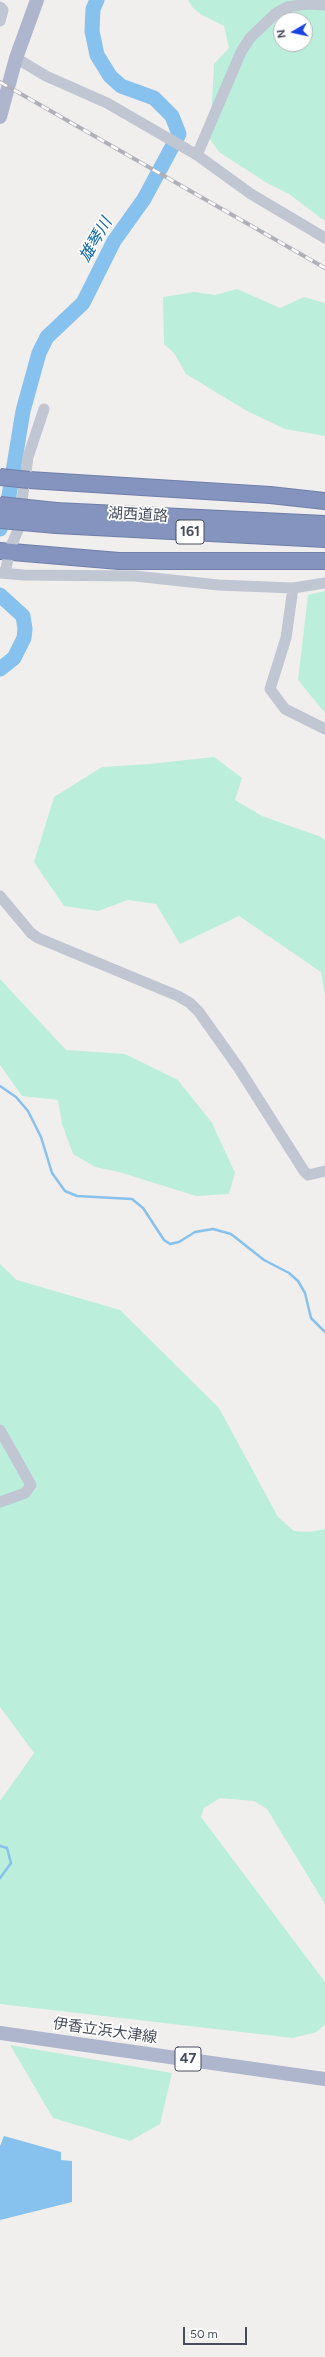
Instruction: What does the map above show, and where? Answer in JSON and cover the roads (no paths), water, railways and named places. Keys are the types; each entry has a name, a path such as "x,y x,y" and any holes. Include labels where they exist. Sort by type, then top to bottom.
{"highway":[{"path":"0,477 270,495 325,501"},
{"name":"湖西道路","path":"0,505 56,518 325,539"},
{"name":"湖西道路","path":"0,520 56,518 325,524"},
{"path":"7,551 119,561 325,561"}],"main road":[{"path":"0,117 16,58 36,0"},
{"name":"伊香立浜大津線","path":"0,2033 325,2078"}],"street":[{"path":"197,155 241,52 250,38 276,13 287,8 306,4 325,5"},
{"path":"0,7 3,10 0,21"},
{"path":"16,58 46,76 107,103 159,135 197,155 251,194 325,238"},
{"path":"44,409 28,457 18,530 7,551 2,573 24,575 136,576 218,585 294,588 325,583"},
{"path":"294,588 286,638 270,689 285,709 325,729"},
{"path":"0,896 31,933 38,938 164,990 190,1003 199,1012 238,1067 304,1171 308,1175 325,1171"},
{"path":"0,1430 31,1484 25,1493 0,1502"}],"water":[{"path":"4,2136 61,2152 61,2160 72,2161 72,2202 0,2220 0,2146"}],"waterway":[{"name":"雄琴川","path":"0,529 9,496 23,411 39,353 47,337 83,303 114,241 144,199 179,134 172,116 154,98 121,86 110,76 97,55 92,31 93,9 97,0"},
{"name":"雄琴川","path":"0,595 23,616 25,629 24,638 14,658 0,669"},
{"path":"0,1086 16,1097 28,1111 41,1137 52,1173 65,1191 77,1196 132,1199 143,1208 164,1240 170,1244 179,1242 195,1232 213,1229 231,1234 264,1260 289,1273 298,1281 305,1293 311,1318 325,1332"},
{"path":"0,1846 7,1848 11,1863 0,1878"}],"railway":[{"path":"0,82 325,268"}]}
